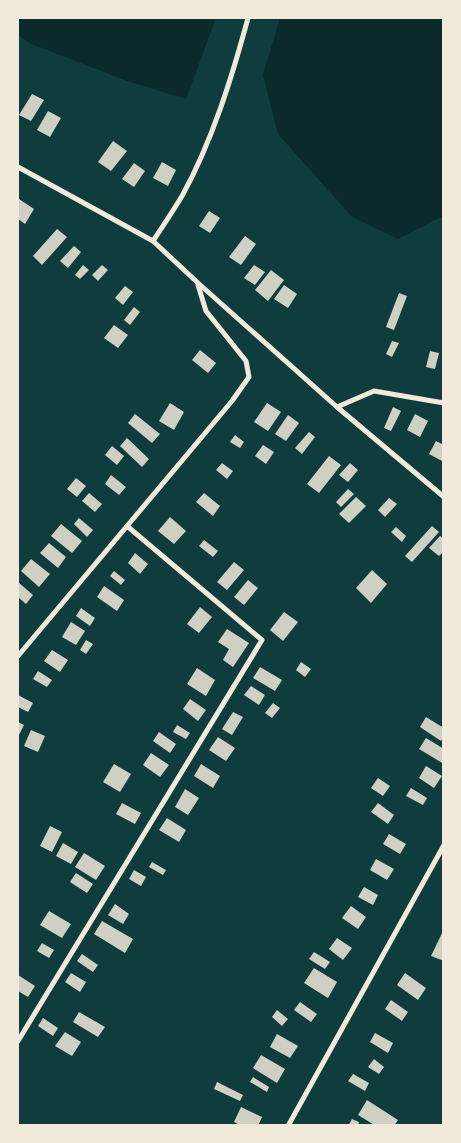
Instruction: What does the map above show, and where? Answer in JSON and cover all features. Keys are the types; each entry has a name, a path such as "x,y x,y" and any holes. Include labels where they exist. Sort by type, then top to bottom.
{"street":[{"path":"153,241 182,195 209,138 234,70 248,18"},
{"path":"18,167 153,241 198,284 337,407 444,497"},
{"path":"18,656 232,401 249,377 246,361 206,311 198,284"},
{"path":"337,407 374,391 444,403"},
{"path":"18,1041 262,640 127,526"},
{"path":"288,1126 444,845"}],"water":[{"path":"18,18 216,18 186,99 127,81 29,43 18,35"},
{"path":"280,18 443,18 443,216 398,239 352,217 278,134 263,75"}],"building":[{"path":"32,94 44,100 31,121 19,115"},
{"path":"48,111 61,118 50,137 37,130"},
{"path":"113,141 127,151 111,171 98,162"},
{"path":"162,162 176,170 168,186 153,178"},
{"path":"134,163 145,171 134,187 122,179"},
{"path":"19,199 34,209 25,224 18,219"},
{"path":"209,211 220,218 210,233 199,226"},
{"path":"57,229 67,237 42,265 33,256"},
{"path":"245,236 256,244 241,265 229,257"},
{"path":"74,246 81,252 68,268 60,261"},
{"path":"83,265 89,270 80,279 75,275"},
{"path":"102,265 108,270 98,281 92,275"},
{"path":"254,265 265,272 255,285 244,278"},
{"path":"271,270 284,280 268,301 255,290"},
{"path":"284,285 297,294 288,308 274,299"},
{"path":"125,286 133,292 123,305 115,298"},
{"path":"399,293 407,296 394,330 386,327"},
{"path":"134,307 140,312 130,325 124,320"},
{"path":"114,325 128,335 118,348 104,338"},
{"path":"392,341 399,343 392,357 386,354"},
{"path":"200,350 216,363 208,373 192,360"},
{"path":"430,351 439,353 435,369 426,367"},
{"path":"170,403 184,412 174,430 159,421"},
{"path":"267,403 281,412 268,431 254,422"},
{"path":"393,407 401,411 391,431 384,428"},
{"path":"135,414 160,434 152,443 128,423"},
{"path":"415,414 428,421 420,437 407,430"},
{"path":"288,415 299,423 286,441 275,434"},
{"path":"309,432 315,437 302,454 295,448"},
{"path":"235,435 244,442 240,448 230,442"},
{"path":"127,438 149,459 142,467 120,446"},
{"path":"436,441 444,445 444,458 442,461 429,454"},
{"path":"263,445 274,452 266,464 255,456"},
{"path":"112,446 124,456 117,465 105,455"},
{"path":"329,456 341,465 319,493 307,484"},
{"path":"222,463 233,471 227,479 216,470"},
{"path":"350,463 358,470 348,482 339,475"},
{"path":"111,475 126,487 119,495 105,484"},
{"path":"76,478 86,486 77,497 67,489"},
{"path":"348,489 354,494 341,507 336,502"},
{"path":"89,493 102,504 95,512 82,501"},
{"path":"204,493 220,506 213,516 196,502"},
{"path":"356,497 366,506 349,523 339,514"},
{"path":"389,498 397,504 385,517 378,510"},
{"path":"170,517 186,531 174,544 158,531"},
{"path":"79,518 93,530 87,537 74,524"},
{"path":"61,524 82,541 72,553 51,536"},
{"path":"432,526 439,532 412,562 405,556"},
{"path":"396,527 406,536 402,542 391,532"},
{"path":"440,536 444,539 444,551 439,556 429,548"},
{"path":"204,540 218,551 213,557 199,546"},
{"path":"49,543 66,557 58,568 40,553"},
{"path":"135,553 148,564 140,574 128,563"},
{"path":"31,559 50,574 39,587 21,571"},
{"path":"234,562 244,570 227,590 217,582"},
{"path":"372,570 387,584 371,603 356,588"},
{"path":"114,571 125,580 121,585 110,576"},
{"path":"248,580 258,588 244,605 234,597"},
{"path":"18,582 33,595 26,604 18,597"},
{"path":"104,586 124,600 117,611 97,597"},
{"path":"200,607 212,617 199,633 187,624"},
{"path":"81,608 95,618 90,626 76,616"},
{"path":"284,612 298,622 283,641 270,630"},
{"path":"71,622 85,631 76,645 62,637"},
{"path":"227,629 249,643 233,667 223,660 229,649 218,642"},
{"path":"86,640 93,644 86,654 80,650"},
{"path":"52,650 68,660 60,672 44,661"},
{"path":"301,662 311,669 305,677 296,670"},
{"path":"260,667 282,680 275,691 253,678"},
{"path":"197,668 215,680 206,696 187,684"},
{"path":"38,671 52,680 47,687 33,679"},
{"path":"251,686 265,695 259,705 244,695"},
{"path":"18,695 33,703 28,712 18,707"},
{"path":"190,699 206,710 198,721 183,709"},
{"path":"273,703 280,708 272,718 265,713"},
{"path":"233,712 243,717 232,735 222,729"},
{"path":"426,717 444,728 444,736 441,741 420,727"},
{"path":"18,722 24,725 18,737"},
{"path":"177,725 190,733 186,739 173,732"},
{"path":"31,730 45,736 38,752 24,746"},
{"path":"159,732 176,744 170,753 153,741"},
{"path":"218,737 235,748 226,761 209,750"},
{"path":"426,738 444,749 444,764 419,749"},
{"path":"151,753 169,765 160,777 143,765"},
{"path":"114,764 131,774 120,792 103,782"},
{"path":"201,764 220,776 213,788 194,776"},
{"path":"426,766 442,776 434,788 419,778"},
{"path":"378,778 390,786 383,796 371,788"},
{"path":"411,788 427,798 423,805 406,796"},
{"path":"185,789 199,798 188,815 175,807"},
{"path":"122,803 141,813 135,824 116,814"},
{"path":"378,803 394,815 388,824 371,812"},
{"path":"167,818 186,830 179,842 159,830"},
{"path":"50,826 62,832 52,852 40,846"},
{"path":"389,834 406,844 400,854 383,844"},
{"path":"63,843 78,852 71,864 56,856"},
{"path":"84,853 105,866 96,880 75,867"},
{"path":"376,859 394,869 387,880 370,870"},
{"path":"152,862 166,870 163,875 149,867"},
{"path":"134,870 146,877 141,886 129,879"},
{"path":"76,873 93,884 87,893 70,882"},
{"path":"364,887 378,895 373,905 358,897"},
{"path":"115,904 129,914 123,924 108,915"},
{"path":"351,906 366,917 358,929 342,918"},
{"path":"49,911 71,924 62,938 40,925"},
{"path":"102,921 133,939 125,953 94,934"},
{"path":"444,929 444,961 431,956"},
{"path":"337,938 352,948 343,960 329,949"},
{"path":"42,943 54,950 49,958 37,951"},
{"path":"314,952 330,962 325,969 309,959"},
{"path":"82,954 98,965 93,972 77,961"},
{"path":"314,968 337,982 328,998 304,983"},
{"path":"71,973 86,982 80,992 65,982"},
{"path":"405,973 426,988 418,1000 397,985"},
{"path":"18,975 35,986 28,997 18,991"},
{"path":"391,1000 408,1012 402,1021 385,1009"},
{"path":"300,1002 317,1014 311,1022 294,1010"},
{"path":"277,1010 288,1019 282,1026 272,1017"},
{"path":"79,1012 105,1027 98,1037 73,1022"},
{"path":"43,1018 58,1028 53,1036 38,1026"},
{"path":"65,1032 81,1042 72,1056 55,1046"},
{"path":"375,1033 393,1043 388,1053 370,1042"},
{"path":"277,1034 298,1046 290,1058 270,1047"},
{"path":"261,1055 285,1069 277,1083 253,1068"},
{"path":"374,1059 384,1067 379,1074 368,1067"},
{"path":"353,1074 369,1083 365,1091 348,1081"},
{"path":"253,1077 269,1087 267,1092 250,1082"},
{"path":"217,1082 243,1095 240,1101 214,1089"},
{"path":"367,1100 398,1120 394,1126 376,1126 358,1115"},
{"path":"241,1107 262,1117 258,1126 242,1126 234,1122"},
{"path":"352,1119 359,1122 358,1126 348,1126"}]}
